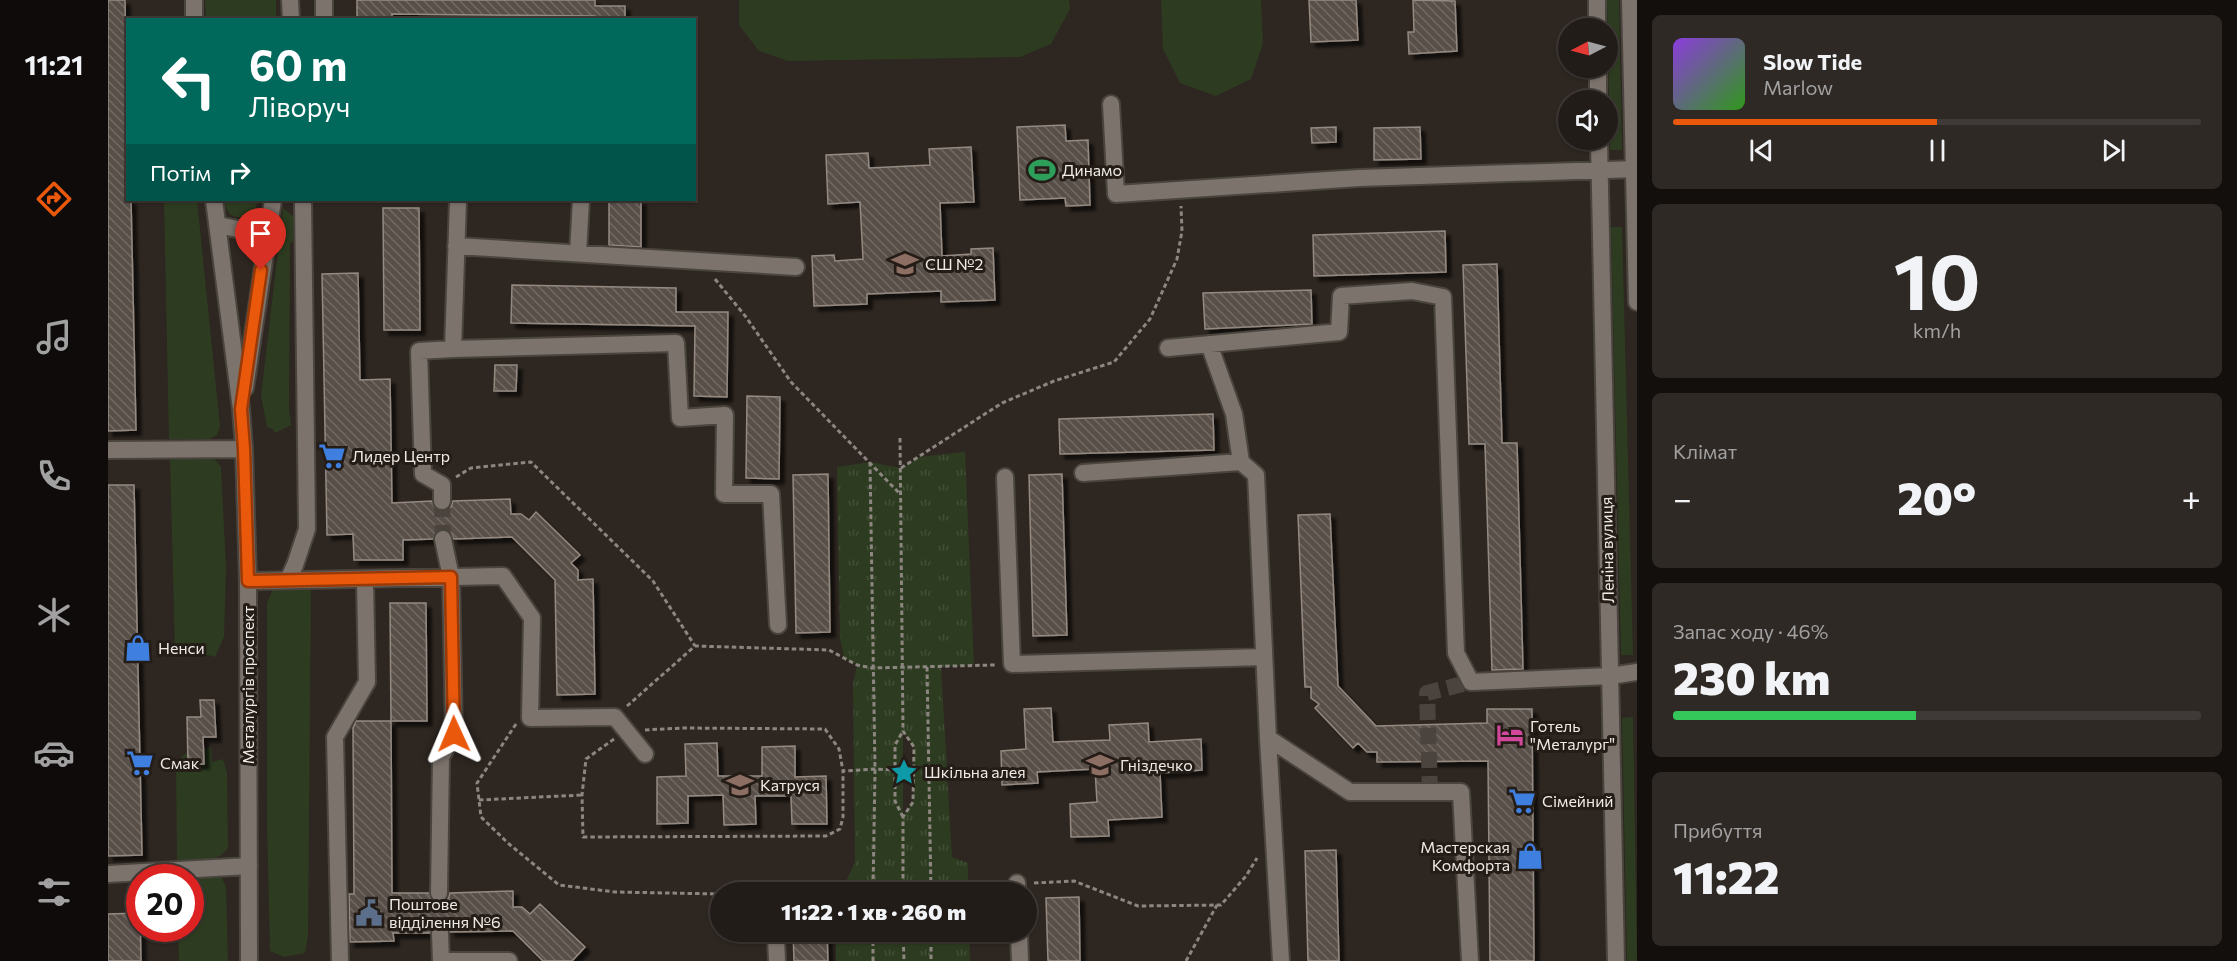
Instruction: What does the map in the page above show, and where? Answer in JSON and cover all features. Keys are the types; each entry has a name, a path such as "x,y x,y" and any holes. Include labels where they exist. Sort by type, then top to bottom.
{"street":[{"path":"194,0 194,18"},
{"path":"290,0 291,18"},
{"path":"324,0 324,18"},
{"path":"1597,0 1597,18"},
{"path":"1630,0 1637,302"},
{"path":"1111,104 1116,194 1359,178 1635,169"},
{"name":"Леніна вулиця","path":"1599,150 1616,961"},
{"name":"Металургів проспект","path":"214,201 244,449 248,581 249,961"},
{"name":"Металургів проспект","path":"241,409 273,201"},
{"path":"288,580 308,529 303,201"},
{"path":"453,349 458,201"},
{"path":"578,254 581,201"},
{"path":"218,225 242,230 268,223"},
{"path":"456,246 796,267"},
{"path":"1168,348 1339,332 1341,296 1412,291 1443,297 1456,653 1471,682 1610,676 1637,672"},
{"path":"442,493 423,474 419,351 675,342 680,417 725,415 724,494 771,494 778,625"},
{"path":"1209,344 1234,414 1241,462 1256,475 1281,961"},
{"path":"108,450 244,449"},
{"path":"1083,473 1241,462"},
{"path":"1005,477 1012,664 1264,657"},
{"path":"440,893 441,757 454,734 451,577 443,539"},
{"path":"248,581 503,576 531,618 530,718 615,717 645,754"},
{"path":"340,961 335,737 367,682 365,579"},
{"path":"1268,738 1350,792 1461,792 1470,961"},
{"path":"108,874 249,866"},
{"path":"440,933 441,961"},
{"path":"776,942 777,961"},
{"path":"1019,942 1020,961"},
{"path":"446,961 509,961"}],"path":[{"path":"901,468 1002,402 1054,381 1114,362 1150,319 1177,259 1182,231 1181,189"},
{"path":"700,261 746,317 791,382 901,495"},
{"path":"900,438 903,731 895,745 895,801 903,817 903,882"},
{"path":"442,493 471,468 531,462 652,581 695,646"},
{"path":"870,462 875,769 873,882"},
{"path":"615,717 695,646 829,650 857,665 872,668 1012,664"},
{"path":"927,667 930,882"},
{"path":"530,718 517,723 477,783 481,817 509,844 559,885 615,892 710,894"},
{"path":"683,728 825,729 839,749 843,771 843,816 840,829 826,836 583,837 582,795 586,759 627,731 683,728"},
{"path":"903,731 914,747 913,802 903,817"},
{"path":"843,771 875,769 914,771"},
{"path":"478,800 582,795"},
{"path":"1037,886 1074,881 1138,906 1221,905 1246,876 1274,831"},
{"path":"1186,961 1217,905"},
{"path":"873,942 873,961"},
{"path":"903,942 904,961"},
{"path":"931,942 931,961"}],"green space":[{"path":"205,0 276,0 276,18 206,18"},
{"path":"739,0 1069,0 1070,9 1051,44 1020,57 788,61 759,51 739,25"},
{"path":"1161,0 1261,0 1263,43 1251,79 1216,96 1180,83 1163,49"},
{"path":"1607,0 1619,0 1622,150 1618,150 1618,90 1609,90 1609,78 1618,78 1618,18 1607,18"},
{"path":"164,201 197,201 220,426 217,435 209,439 169,439"},
{"path":"224,201 258,201 255,210 239,217 231,215"},
{"path":"283,208 293,216 293,242 290,243 289,408 291,425 275,433 273,429 267,427 261,396"},
{"path":"1611,227 1622,227 1633,655 1621,655"},
{"path":"965,452 974,665 941,667 952,857 968,863 968,882 846,882 855,862 853,684 857,665 844,657 840,639 837,467 870,462 901,468 919,457","holes":["903,732 914,747 913,802 903,815"]},
{"path":"212,456 221,467 226,568 224,637 215,657 175,652 170,457"},
{"path":"311,586 308,935 305,953 284,957 270,951 267,822 267,603 273,589"},
{"path":"1633,717 1637,961 1627,961 1622,718"},
{"path":"211,746 212,762 223,759 227,773 228,848 212,859 177,861 176,762 188,751 203,750"},
{"path":"204,876 222,878 226,887 228,961 179,961 178,942 204,942"},
{"path":"836,942 969,942 970,961 836,961"}],"building":[{"path":"108,0 125,0 126,201 131,201 136,430 108,431"},
{"path":"357,0 595,0 595,6 625,6 625,18 392,14 392,18 357,18"},
{"path":"1309,0 1356,0 1358,40 1311,42"},
{"path":"1413,0 1455,1 1457,51 1409,54 1408,32 1414,32"},
{"path":"1065,125 1066,141 1088,140 1090,205 1066,206 1065,198 1020,200 1017,127"},
{"path":"1336,127 1336,142 1312,143 1311,128"},
{"path":"1420,127 1421,159 1374,160 1374,128"},
{"path":"971,147 974,202 940,203 942,256 971,254 971,249 993,248 995,300 941,302 941,291 867,294 867,304 814,306 812,256 834,255 835,261 863,259 860,202 828,204 826,155 868,153 869,168 930,165 929,149"},
{"path":"609,201 641,201 641,247 609,245"},
{"path":"383,208 419,208 420,330 384,330"},
{"path":"1445,231 1446,272 1314,276 1313,235"},
{"path":"1497,264 1502,443 1517,443 1523,669 1492,670 1485,444 1469,444 1463,265"},
{"path":"358,273 360,380 390,379 392,503 432,501 436,510 443,511 451,507 453,501 510,499 511,514 521,514 529,520 536,512 580,555 571,563 578,570 578,580 593,579 595,694 557,695 555,580 512,537 454,539 450,532 441,529 436,532 433,539 403,540 403,560 354,560 353,534 327,535 322,274"},
{"path":"512,285 676,288 676,312 728,312 727,397 694,396 695,326 511,323"},
{"path":"1311,290 1312,324 1205,329 1203,293"},
{"path":"495,365 517,365 516,391 494,391"},
{"path":"747,396 780,397 779,479 746,478"},
{"path":"1213,414 1214,450 1060,454 1059,419"},
{"path":"828,474 830,632 796,633 793,475"},
{"path":"1062,474 1067,635 1033,636 1029,475"},
{"path":"108,485 134,485 142,855 108,856"},
{"path":"1330,514 1338,686 1376,726 1487,723 1487,709 1532,709 1534,961 1490,961 1488,761 1377,762 1377,752 1367,752 1358,743 1353,748 1315,708 1319,704 1311,698 1311,687 1305,687 1298,515"},
{"path":"390,603 426,603 427,721 391,721"},
{"path":"200,700 214,700 216,737 203,737 204,764 188,764 187,717 201,717"},
{"path":"1051,708 1053,742 1110,740 1109,725 1148,723 1149,742 1201,739 1202,770 1160,773 1162,817 1108,820 1109,836 1071,837 1070,804 1097,802 1095,769 1037,772 1038,783 1002,785 1001,751 1026,749 1024,709"},
{"path":"356,721 391,721 392,893 429,893 433,902 439,903 448,899 450,893 513,891 513,907 522,907 530,914 540,904 585,947 572,961 543,961 513,931 450,932 449,927 440,923 434,924 430,933 393,933 394,941 350,942 349,894 354,894 353,728"},
{"path":"717,743 718,776 762,776 762,747 795,746 795,777 826,776 827,824 792,824 791,796 755,796 756,824 724,825 723,795 688,796 688,823 657,824 657,777 686,776 685,744"},
{"path":"1336,850 1339,961 1308,961 1305,851"},
{"path":"1079,897 1080,961 1048,961 1046,898"},
{"path":"126,913 126,942 141,942 141,961 108,961 108,914"},
{"path":"793,942 827,942 828,961 794,961"}],"tunnel":[{"path":"442,501 443,539"},
{"path":"1430,792 1427,693 1471,682"},
{"path":"439,893 440,933"}],"place":[{"name":"Динамо","path":"1042,170"},
{"name":"СШ №2","path":"905,264"},
{"name":"Лидер Центр","path":"332,456"},
{"name":"Ненси","path":"138,648"},
{"name":"Готель \"Металург\"","path":"1510,735"},
{"name":"Смак","path":"140,763"},
{"name":"Гніздечко","path":"1100,765"},
{"name":"Шкільна алея","path":"904,772"},
{"name":"Катруся","path":"740,785"},
{"name":"Сімейний","path":"1522,801"},
{"name":"Мастерская Комфорта","path":"1530,856"},
{"name":"Поштове відділення №6","path":"369,913"}],"route":[{"path":"261,270 241,409 248,581 451,577 454,734"}]}
